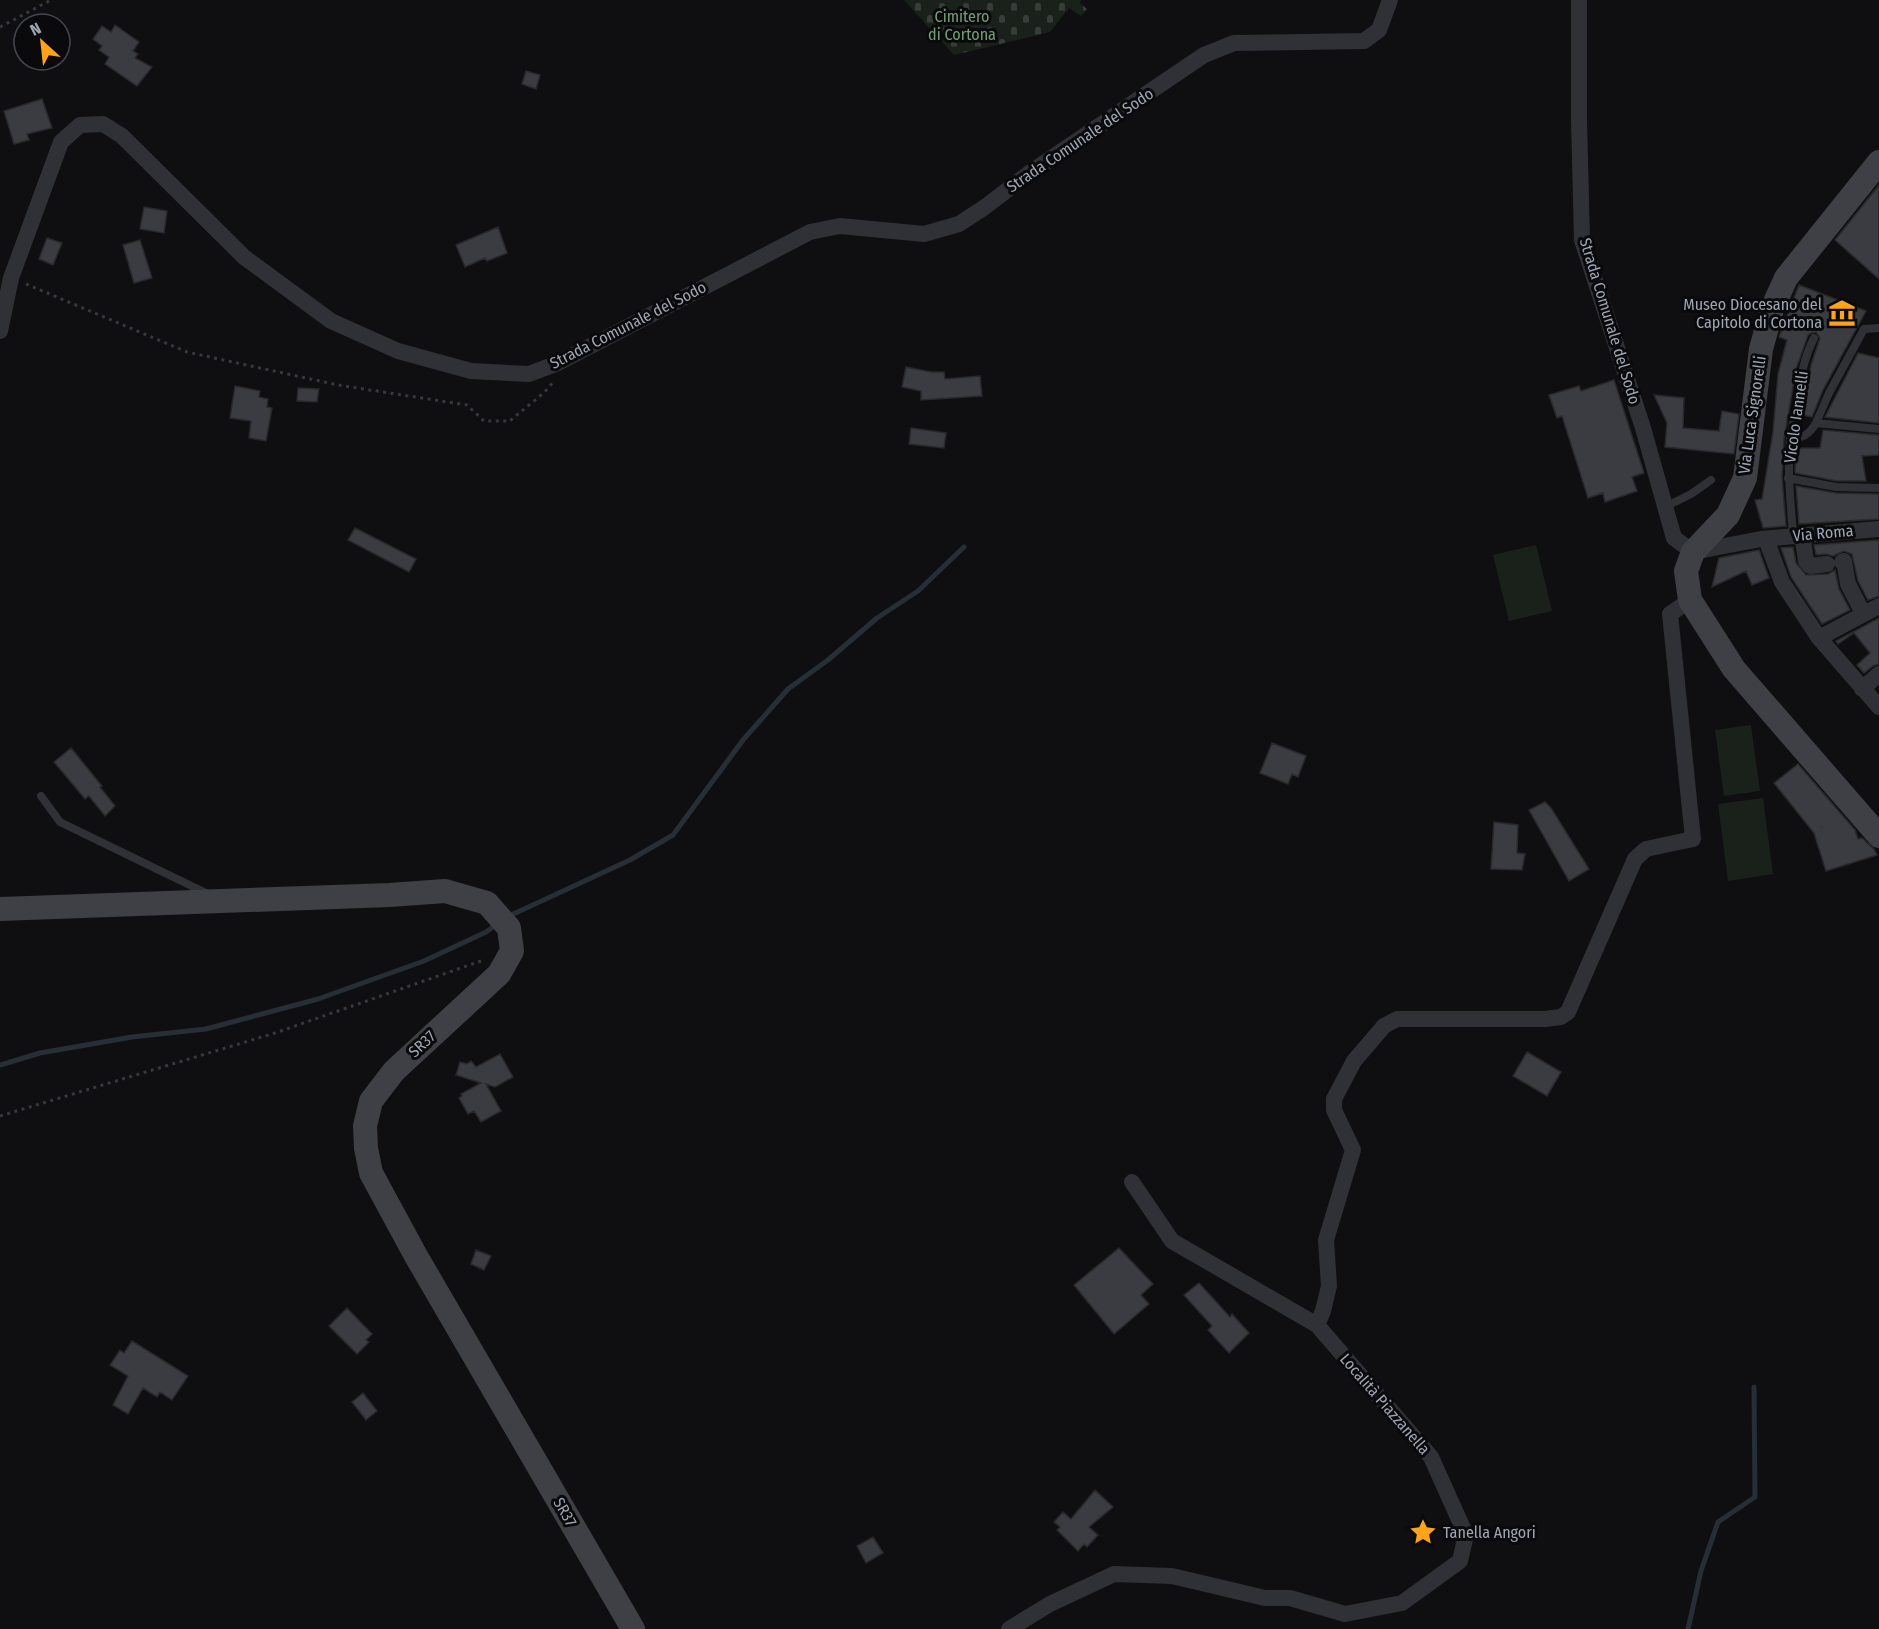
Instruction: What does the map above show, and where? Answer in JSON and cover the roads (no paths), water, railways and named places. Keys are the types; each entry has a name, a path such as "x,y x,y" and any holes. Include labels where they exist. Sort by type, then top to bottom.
{"street":[{"name":"Strada Comunale del Sodo","path":"0,331 11,278 61,142 80,125 103,124 122,135 244,257 331,321 398,351 471,371 529,374 558,363 810,232 840,226 924,234 959,224 1028,174 1204,55 1234,44 1364,41 1380,30 1389,0"},
{"name":"Strada Comunale del Sodo","path":"1579,0 1582,240 1643,428 1674,538 1692,552"},
{"name":"Via Luca Signorelli","path":"1692,552 1728,515 1745,478 1761,349 1772,309 1786,278 1879,162"},
{"name":"Via Roma","path":"1766,539 1879,529"},
{"path":"1797,535 1810,566 1844,561 1848,584 1863,614"},
{"path":"1879,707 1819,638 1782,582 1766,539 1692,552 1686,571 1690,600 1734,669 1879,836"},
{"path":"1317,1325 1329,1286 1326,1240 1353,1150 1335,1110 1334,1099 1354,1061 1384,1026 1397,1019 1545,1019 1561,1017 1568,1012 1635,859 1646,849 1693,839 1670,614 1690,600"},
{"path":"1819,638 1879,606"},
{"path":"1862,689 1879,674"},
{"name":"SR37","path":"222,901 445,891 487,903 510,928 512,951 499,974 394,1071 371,1101 365,1126 366,1148 371,1173 416,1256 633,1629"},
{"path":"0,909 222,901"},
{"name":"Località Piazzanella","path":"1009,1629 1050,1604 1114,1574 1172,1576 1265,1598 1290,1598 1345,1614 1402,1603 1460,1561 1466,1535 1431,1457 1317,1325 1172,1241 1132,1182"}],"lane":[{"path":"1790,439 1809,434 1864,329 1879,328"},
{"name":"Vicolo Iannelli","path":"1797,535 1788,478 1790,439 1796,415 1804,358 1814,338"},
{"path":"1816,423 1848,428 1879,429"},
{"path":"1788,478 1836,487 1879,488"},
{"path":"1665,507 1691,495 1711,480"},
{"path":"41,796 60,822 222,901"}],"waterway":[{"path":"509,916 630,860 673,835 743,740 788,689 828,660 877,618 918,591 964,547"},
{"path":"0,1065 40,1053 132,1037 206,1029 318,999 424,961 496,925"},
{"path":"1688,1629 1701,1571 1718,1522 1755,1497 1754,1387"}],"place":[{"name":"Museo Diocesano del Capitolo di Cortona","path":"1842,313"},
{"name":"Tanella Angori","path":"1423,1532"}],"park label":[{"name":"Cimitero di Cortona","path":"962,25"}]}
